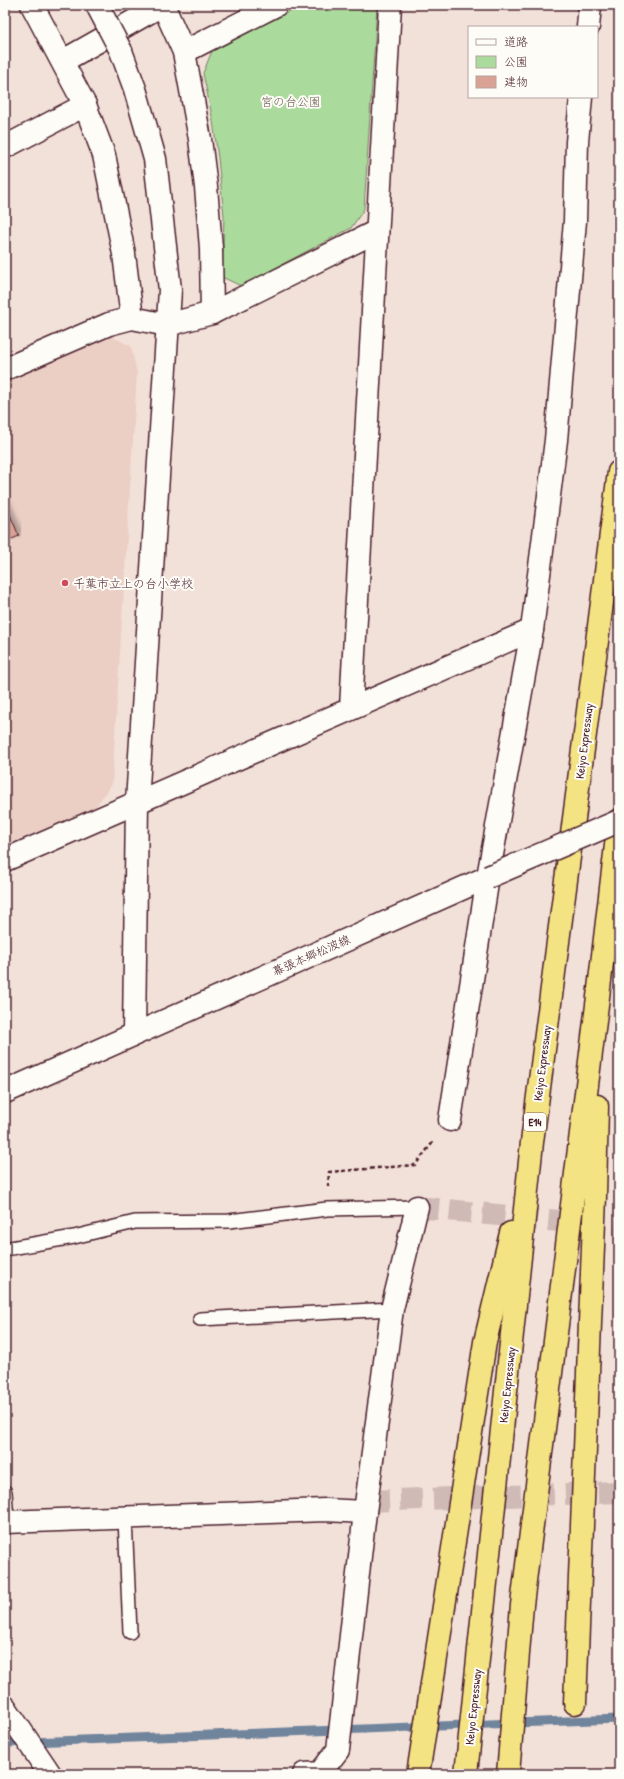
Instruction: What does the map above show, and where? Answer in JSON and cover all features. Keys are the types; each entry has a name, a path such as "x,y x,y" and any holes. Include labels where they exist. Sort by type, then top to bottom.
{"highway":[{"name":"Keiyo Expressway","path":"466,1774 532,1142 619,472"},
{"path":"508,1774 522,1605 600,989 619,820"},
{"path":"575,1703 595,1196 600,989"},
{"path":"418,1774 485,1342 532,1142"}],"street":[{"path":"32,5 85,105 104,155 124,254 132,318"},
{"path":"97,5 121,51 135,89 155,159 170,290 137,802 134,1034"},
{"path":"63,61 162,5 184,52 206,187 211,248 212,313"},
{"path":"184,52 276,5"},
{"path":"351,708 390,5"},
{"path":"588,26 590,5"},
{"path":"450,1120 488,877 532,630 556,440 576,221 577,142 581,98"},
{"path":"5,147 85,105"},
{"path":"5,369 109,324 132,318 167,324 212,313 377,231"},
{"path":"5,860 532,630"},
{"name":"幕張本郷松波線","path":"5,1092 619,820"},
{"path":"304,1774 320,1773 338,1750 365,1512 392,1309 417,1207"},
{"path":"6,1522 325,1510 365,1512"},
{"path":"5,1707 50,1774"}],"lane":[{"path":"5,1249 74,1237 136,1222 230,1221 327,1209 417,1207"},
{"path":"200,1319 392,1309"},
{"path":"5,1492 6,1522"},
{"path":"125,1518 130,1632"}],"path":[{"path":"327,1209 329,1172 415,1165 450,1120"}],"shaded area":[{"name":"千葉市立上の台小学校","path":"111,336 131,346 137,373 112,784 95,807 5,846 5,382"}],"green space":[{"name":"宮の台公園","path":"302,5 377,5 364,209 351,228 241,286 222,277 224,216 213,121 203,73 212,51"}],"building":[{"path":"5,503 19,536 5,542"}],"waterway":[{"path":"5,1743 619,1719"}],"tunnel":[{"path":"417,1207 619,1227"},
{"path":"367,1501 619,1492"}],"place":[{"name":"千葉市立上の台小学校","path":"65,583"}]}
